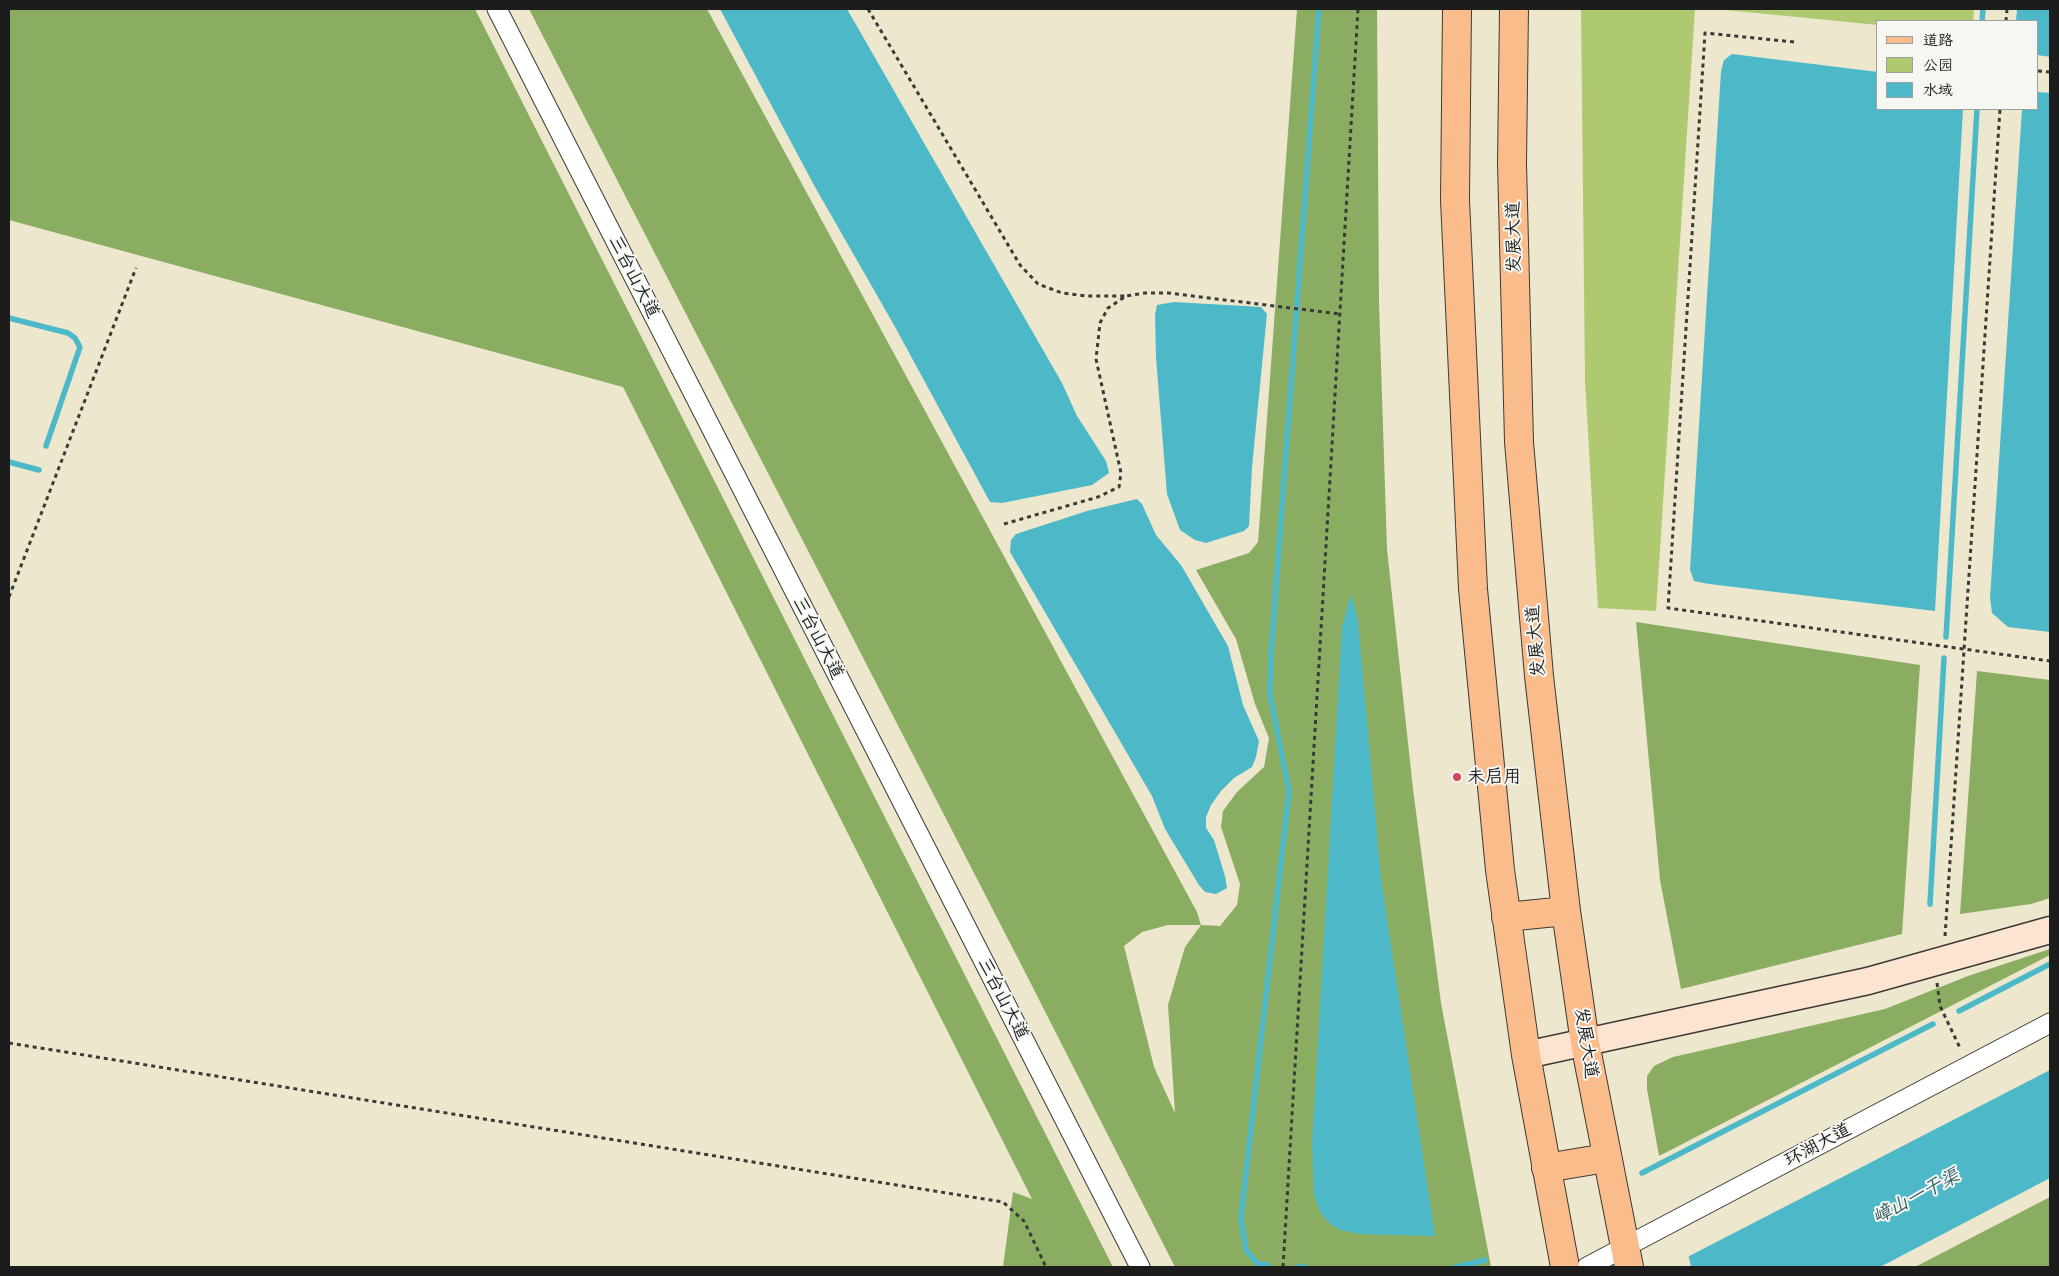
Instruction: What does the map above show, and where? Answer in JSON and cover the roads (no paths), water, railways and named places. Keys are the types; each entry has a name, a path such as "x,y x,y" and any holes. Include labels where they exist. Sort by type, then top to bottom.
{"main road":[{"path":"1457,9 1455,200 1473,589 1506,917 1526,1055 1565,1267"},
{"name":"发展大道","path":"1514,9 1512,163 1519,442 1539,676 1566,911 1585,1043 1627,1260"},
{"path":"1506,917 1566,911"},
{"path":"1526,1055 1868,981 2050,930"},
{"path":"1546,1168 1606,1158"}],"street":[{"name":"三台山大道","path":"497,9 1140,1267"},
{"name":"环湖大道","path":"1587,1267 1627,1260 1968,1066 2050,1023"}],"water":[{"path":"720,9 847,9 1062,383 1077,416 1106,461 1109,473 1092,485 1002,503 990,502 894,325 815,187"},
{"path":"2017,9 2050,9 2050,57 2039,55 2039,20 2016,20"},
{"path":"1732,54 1876,72 1876,110 1963,110 1935,611 1694,581 1690,570 1721,71 1724,60"},
{"path":"2039,92 2050,93 2050,632 2008,627 1992,613 1990,598 2022,110 2039,110"},
{"path":"1174,302 1261,307 1267,314 1252,467 1249,526 1244,531 1206,543 1195,540 1180,530 1167,494 1156,358 1155,315 1157,305"},
{"path":"1137,499 1142,504 1156,535 1181,565 1228,646 1243,705 1259,741 1252,767 1234,778 1221,791 1211,805 1206,817 1206,828 1214,840 1227,888 1216,894 1205,892 1199,885 1165,829 1152,796 1010,552 1011,540 1016,534 1087,511"},
{"path":"1351,594 1358,621 1381,879 1435,1236 1359,1234 1340,1230 1329,1223 1320,1212 1314,1195 1312,1144 1342,627"},
{"name":"嶂山一干渠","path":"2050,1070 2050,1178 1880,1267 1668,1267"}],"waterway":[{"path":"1268,1265 1258,1264 1246,1250 1241,1217 1289,791 1270,694 1271,654 1319,9"},
{"path":"1982,20 1983,9"},
{"path":"1946,637 1977,110"},
{"path":"9,318 68,333 75,338 80,347 46,446"},
{"path":"9,462 39,470"},
{"path":"1930,904 1944,658"},
{"path":"1959,1011 2050,964"},
{"path":"1642,1173 1933,1024"},
{"path":"1456,1267 1485,1260"},
{"path":"1297,1267 1305,1267"}],"place":[{"name":"未启用","path":"1457,777"}]}
